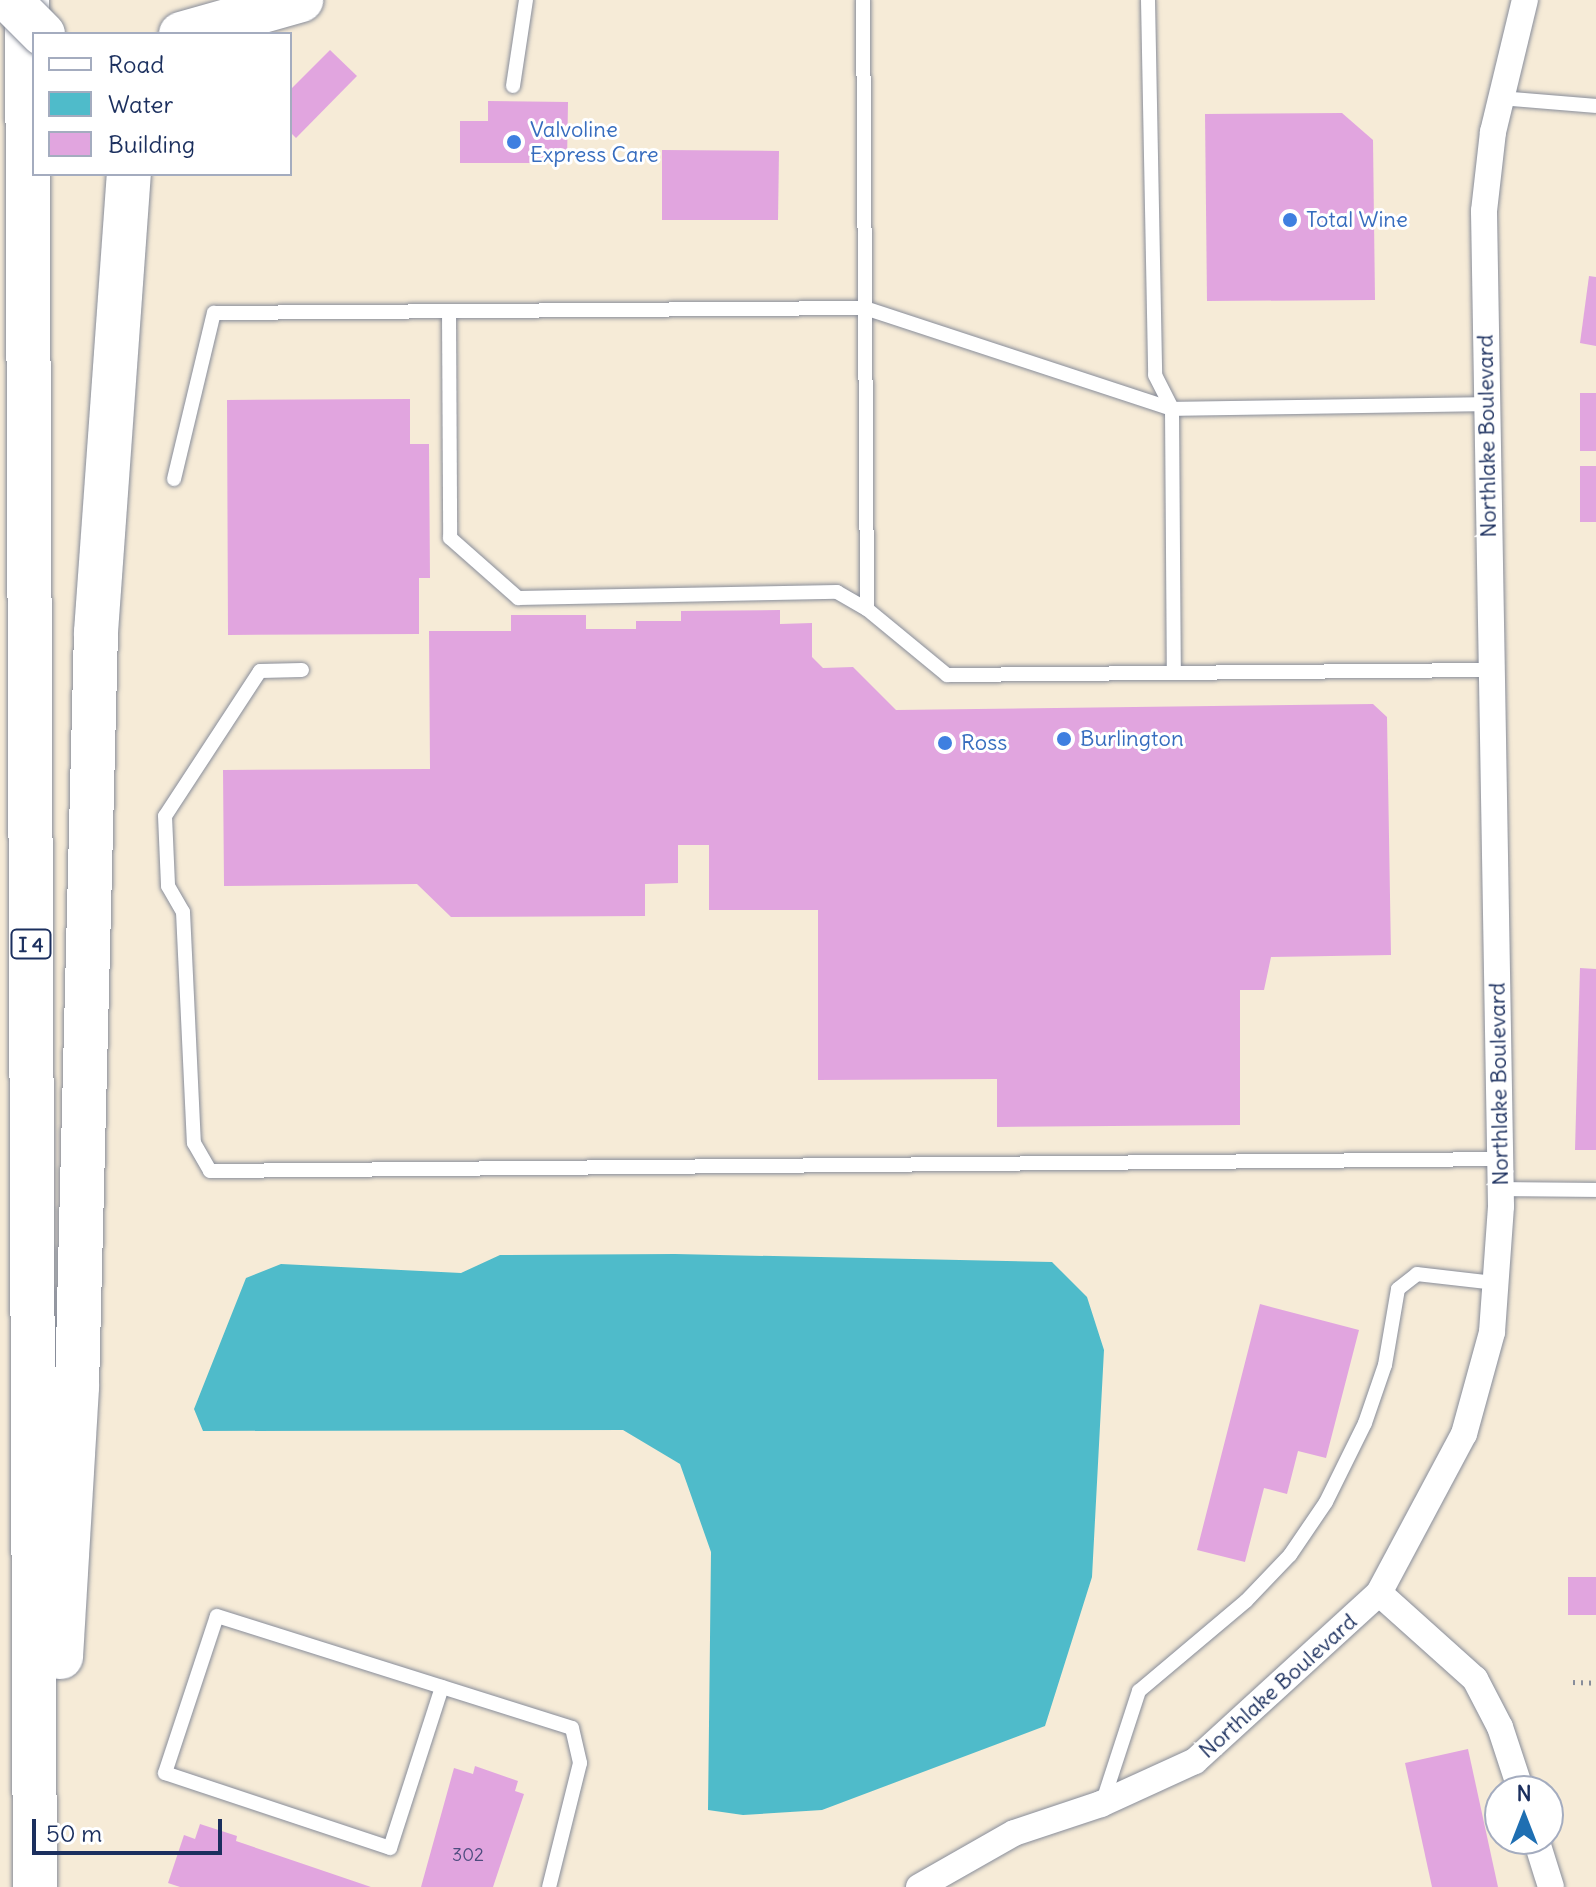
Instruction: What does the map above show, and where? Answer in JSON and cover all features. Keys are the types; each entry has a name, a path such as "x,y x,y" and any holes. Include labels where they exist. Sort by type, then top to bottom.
{"highway":[{"path":"9,0 41,32"},
{"name":"I 4","path":"27,0 35,1887"},
{"path":"188,32 301,0"},
{"path":"44,1887 77,1387 96,632 126,183"}],"street":[{"name":"Northlake Boulevard","path":"919,1887 1014,1833 1101,1804 1195,1761 1379,1593 1464,1434 1492,1332 1500,1189 1484,211 1501,98 1525,0"},
{"path":"1379,1593 1475,1679 1500,1727 1516,1775"},
{"path":"1541,1855 1551,1887"}],"lane":[{"path":"513,86 526,0"},
{"path":"863,0 867,609"},
{"path":"1148,0 1155,375 1172,409 1174,673"},
{"path":"1501,98 1596,106"},
{"path":"174,479 214,313 865,308 1172,409 1487,404"},
{"path":"449,311 450,538 518,598 837,592 867,609 947,675 1491,670"},
{"path":"302,670 260,671 165,816 168,886 183,912 194,1143 210,1171 1500,1159"},
{"path":"1500,1189 1596,1190"},
{"path":"1101,1804 1139,1691 1246,1601 1290,1555 1326,1502 1365,1423 1385,1365 1398,1289 1417,1274 1495,1283"},
{"path":"442,1687 390,1848 165,1773 217,1616 572,1728 580,1763 549,1887"}],"path":[{"path":"1573,1682 1596,1683"}],"water":[{"path":"675,1254 1052,1262 1087,1297 1104,1350 1092,1577 1045,1726 822,1810 743,1815 708,1810 711,1552 680,1464 623,1430 203,1431 194,1409 246,1278 281,1264 461,1273 500,1255"}],"building":[{"path":"330,50 357,76 296,138 292,134 292,88"},
{"name":"Valvoline Express Care","path":"488,101 568,102 567,163 460,163 460,121 488,121"},
{"name":"Total Wine","path":"1342,113 1373,140 1375,300 1207,301 1205,114"},
{"path":"662,150 779,151 778,220 662,220"},
{"path":"1589,276 1596,277 1596,346 1580,343"},
{"path":"1580,393 1596,393 1596,451 1580,451"},
{"path":"410,399 410,444 429,444 430,578 419,578 419,634 228,635 227,400"},
{"path":"1580,466 1596,466 1596,522 1580,522"},
{"path":"780,610 780,624 812,623 812,657 823,668 853,667 896,710 1373,704 1387,717 1391,955 1271,957 1264,990 1240,990 1240,1125 997,1127 997,1079 818,1080 818,910 709,910 709,845 678,845 678,883 645,884 645,916 451,917 417,884 224,886 223,770 430,769 429,631 511,631 511,615 586,615 586,629 636,629 636,621 681,621 681,611"},
{"path":"1580,968 1596,969 1596,1150 1575,1150"},
{"path":"1260,1304 1359,1330 1326,1458 1298,1451 1287,1494 1264,1488 1245,1562 1197,1550"},
{"path":"1568,1577 1596,1577 1596,1615 1568,1615"},
{"path":"1468,1749 1484,1823 1484,1855 1491,1855 1498,1887 1432,1887 1405,1763"},
{"path":"475,1766 518,1781 515,1791 524,1794 493,1887 421,1887 454,1768 473,1774"},
{"path":"200,1824 237,1836 236,1841 371,1887 180,1887 168,1883 184,1835 195,1839"}],"place":[{"name":"Valvoline Express Care","path":"514,142"},
{"name":"Total Wine","path":"1290,220"},
{"name":"Burlington","path":"1064,739"},
{"name":"Ross","path":"945,743"}]}
